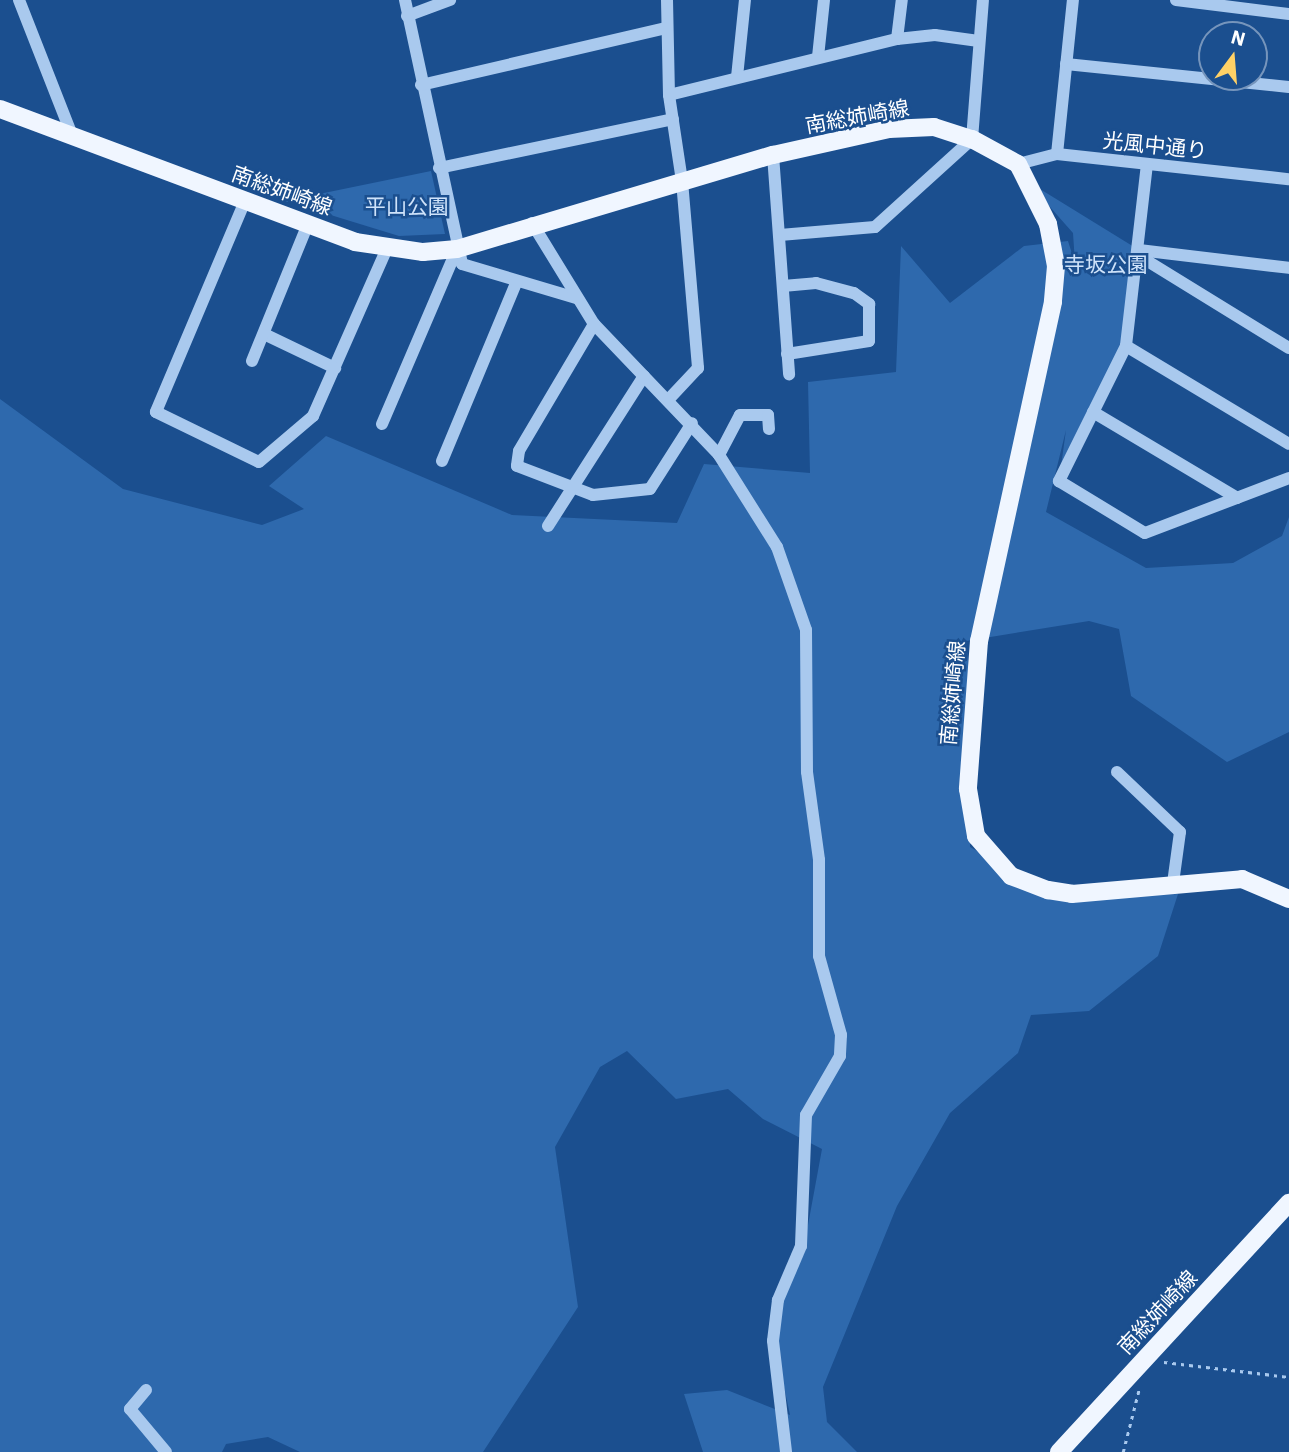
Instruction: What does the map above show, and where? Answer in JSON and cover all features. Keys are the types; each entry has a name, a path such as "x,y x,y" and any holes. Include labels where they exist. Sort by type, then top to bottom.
{"main road":[{"name":"南総姉崎線","path":"0,109 308,224 387,248 457,249 532,223 773,155 889,129 934,127 972,139 1017,164 1040,204 1056,251 1053,302 979,641 969,812 987,853 1029,884 1072,894 1173,883 1242,880 1289,899"},
{"name":"南総姉崎線","path":"1059,1452 1289,1203"}],"street":[{"path":"19,0 72,135"},
{"path":"405,0 439,169 462,264 576,298"},
{"path":"407,16 450,0"},
{"path":"667,0 665,28 669,95 682,181 698,368 669,400"},
{"path":"737,78 745,0"},
{"path":"818,57 824,0"},
{"path":"897,39 902,0"},
{"path":"780,235 875,227 972,139 983,0"},
{"path":"1057,154 1073,0"},
{"path":"1176,0 1289,14"},
{"path":"421,85 665,28"},
{"path":"669,95 897,39 935,35 979,41"},
{"path":"1066,64 1289,87"},
{"path":"439,169 673,119"},
{"name":"光風中通り","path":"1017,164 1057,154 1289,179"},
{"path":"773,155 789,374"},
{"path":"1147,164 1126,346 1059,481 1145,533 1289,478"},
{"path":"245,201 156,412 259,462 313,416 387,248"},
{"path":"532,223 594,324 692,422 719,455 777,547 807,630 807,772 820,860 819,956 841,1035 840,1056 806,1115 801,1246 776,1314 773,1341 786,1452"},
{"path":"252,361 308,224"},
{"path":"382,425 457,249"},
{"path":"1139,250 1289,268"},
{"path":"1139,250 1149,262 1289,348"},
{"path":"442,461 517,281"},
{"path":"783,286 816,283 854,293 869,304 869,341 788,354"},
{"path":"594,324 519,451 517,466 593,495 650,489 692,422"},
{"path":"264,334 335,368"},
{"path":"1126,346 1289,444"},
{"path":"548,526 645,376"},
{"path":"1093,412 1237,498"},
{"path":"719,455 740,415 768,415 769,429"},
{"path":"1117,772 1180,832 1173,883"},
{"path":"146,1390 130,1409 166,1452"}],"path":[{"path":"1151,1352 1159,1361 1289,1377"},
{"path":"1123,1452 1142,1381"}],"green space":[{"name":"平山公園","path":"431,171 445,234 399,236 285,201"},
{"name":"寺坂公園","path":"1027,181 1139,250 1126,346 1059,481 1066,430 1046,512 1146,568 1233,563 1282,536 1289,517 1289,732 1227,762 1131,696 1119,629 1089,621 966,641 972,699 970,847 1063,899 1178,894 1158,956 1089,1011 1031,1015 1018,1053 950,1113 897,1206 823,1387 827,1422 857,1452 703,1452 684,1394 727,1390 790,1415 772,1330 808,1225 822,1149 763,1119 728,1089 676,1099 627,1051 600,1067 555,1147 578,1307 483,1452 300,1452 268,1437 226,1444 222,1452 0,1452 0,399 123,489 262,525 304,509 269,486 326,436 512,515 677,523 704,464 810,473 808,382 896,372 901,246 950,303 1024,246 1068,241 1075,263 1073,233"}]}
